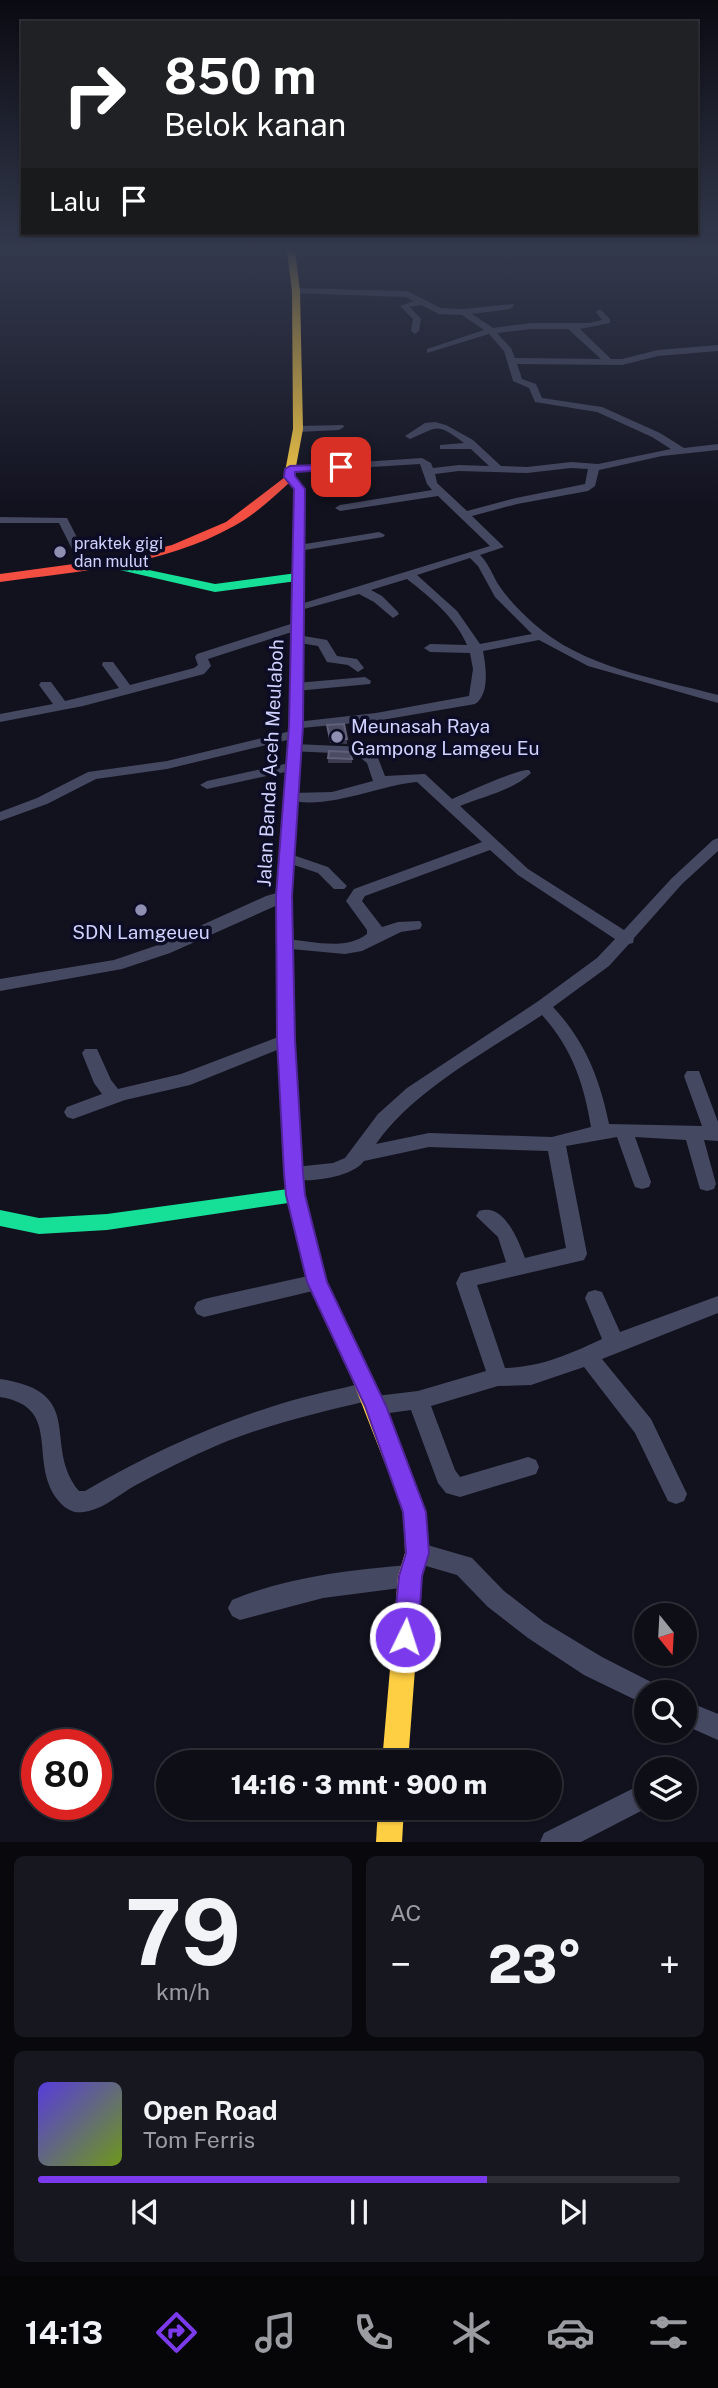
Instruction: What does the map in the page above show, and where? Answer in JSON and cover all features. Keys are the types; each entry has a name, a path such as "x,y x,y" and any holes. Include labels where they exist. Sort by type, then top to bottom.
{"main road":[{"path":"0,578 104,563 162,550 233,522 275,493 290,473 298,429 295,337"},
{"name":"Jalan Banda Aceh Meulaboh","path":"290,473 300,489 294,766 284,896 286,1040 293,1173 295,1195 317,1282 372,1399 415,1512 414,1564 396,1750"},
{"path":"104,563 229,589 297,576"},
{"path":"0,1218 39,1226 107,1222 295,1195"},
{"path":"389,1842 390,1820"}],"street":[{"path":"430,351 473,337"},
{"path":"495,337 513,361 518,381 533,386 540,401 599,409 656,435 682,451"},
{"path":"584,337 608,361"},
{"path":"513,361 625,362 658,354 718,348"},
{"path":"410,436 429,425 437,425 473,446 499,470"},
{"path":"298,429 339,427"},
{"path":"444,447 473,446"},
{"path":"429,472 459,468 530,470 571,465 594,467 718,446"},
{"path":"290,473 419,461 425,463 430,481 498,547 297,607"},
{"path":"465,515 516,501 583,489 590,486 594,467"},
{"path":"341,508 440,492"},
{"path":"0,520 63,520 85,565"},
{"path":"299,548 379,534"},
{"path":"472,554 487,569 493,586 541,636 576,656 614,670 718,699"},
{"path":"0,817 42,801 93,775 167,765 376,717 473,700 479,677 476,649 463,626 440,600 408,574"},
{"path":"361,590 384,604 393,614"},
{"path":"0,718 83,702 126,688 199,671 205,666 201,657 297,632 323,643 332,659 352,662 361,675 296,687"},
{"path":"430,648 476,649 541,636"},
{"path":"108,665 126,688"},
{"path":"46,685 61,705"},
{"path":"295,736 359,750 369,756 379,780 386,782"},
{"path":"207,785 294,766"},
{"path":"449,805 506,783 524,773"},
{"path":"292,797 332,796 418,776 523,872 627,939"},
{"path":"293,1173 345,1167 359,1155 368,1138 384,1119 414,1093 603,962 627,939 677,881 718,843"},
{"path":"374,936 374,929 354,901 359,893 491,844"},
{"path":"287,858 323,870 339,886"},
{"path":"0,985 128,961 164,949 284,896"},
{"path":"286,944 348,949 367,944 374,936 398,927 414,925"},
{"path":"543,1006 565,1031 585,1064 594,1089 601,1132"},
{"path":"73,1112 115,1097 184,1080 286,1040"},
{"path":"90,1053 103,1083 115,1097"},
{"path":"359,1155 429,1140 499,1140 556,1144 560,1140 623,1130 715,1133 694,1076"},
{"path":"623,1130 642,1182"},
{"path":"693,1132 710,1165 707,1184"},
{"path":"498,1377 467,1283 468,1279 490,1272 577,1254 556,1144"},
{"path":"486,1216 506,1233 518,1267"},
{"path":"204,1308 317,1282"},
{"path":"595,1298 614,1343"},
{"path":"0,1388 19,1388 36,1397 46,1414 55,1450 55,1469 64,1494 74,1502 89,1501 128,1478 211,1438 281,1413 372,1399 418,1400 498,1377 531,1376 718,1304"},
{"path":"587,1355 643,1426 676,1494"},
{"path":"418,1400 446,1476 454,1486 460,1488 528,1467"},
{"path":"240,1608 273,1597 377,1578 414,1564 464,1566 496,1599 536,1630 593,1666 634,1687"},
{"path":"697,1718 718,1727"},
{"path":"553,1842 632,1802"}],"building":[{"name":"Meunasah Raya Gampong Lamgeu Eu","path":"344,724 347,739 330,739 327,725"},
{"path":"329,751 350,752 352,759 328,758"}],"traffic: fast":[{"path":"111,565 215,588 297,577"},
{"path":"0,1218 39,1226 107,1222 295,1195"}],"traffic: slow":[{"path":"289,477 298,429 297,337"},
{"path":"286,1039 284,896 296,726 300,489 289,477"},
{"path":"360,1374 415,1512 417,1553 410,1576 396,1750"},
{"path":"389,1842 390,1820"}],"traffic: jam":[{"path":"0,578 118,562 176,547 230,524 261,502 289,477"},
{"path":"286,1039 295,1195 317,1282 360,1374"}],"place":[{"name":"praktek gigi dan mulut","path":"60,552"},
{"name":"Meunasah Raya Gampong Lamgeu Eu","path":"337,737"},
{"name":"SDN Lamgeueu","path":"141,910"}],"route":[{"path":"341,467 290,469 289,477 300,489 296,726 284,896 286,1040 293,1173 295,1195 317,1282 376,1406 415,1512 417,1553 410,1576 405,1637"}]}
